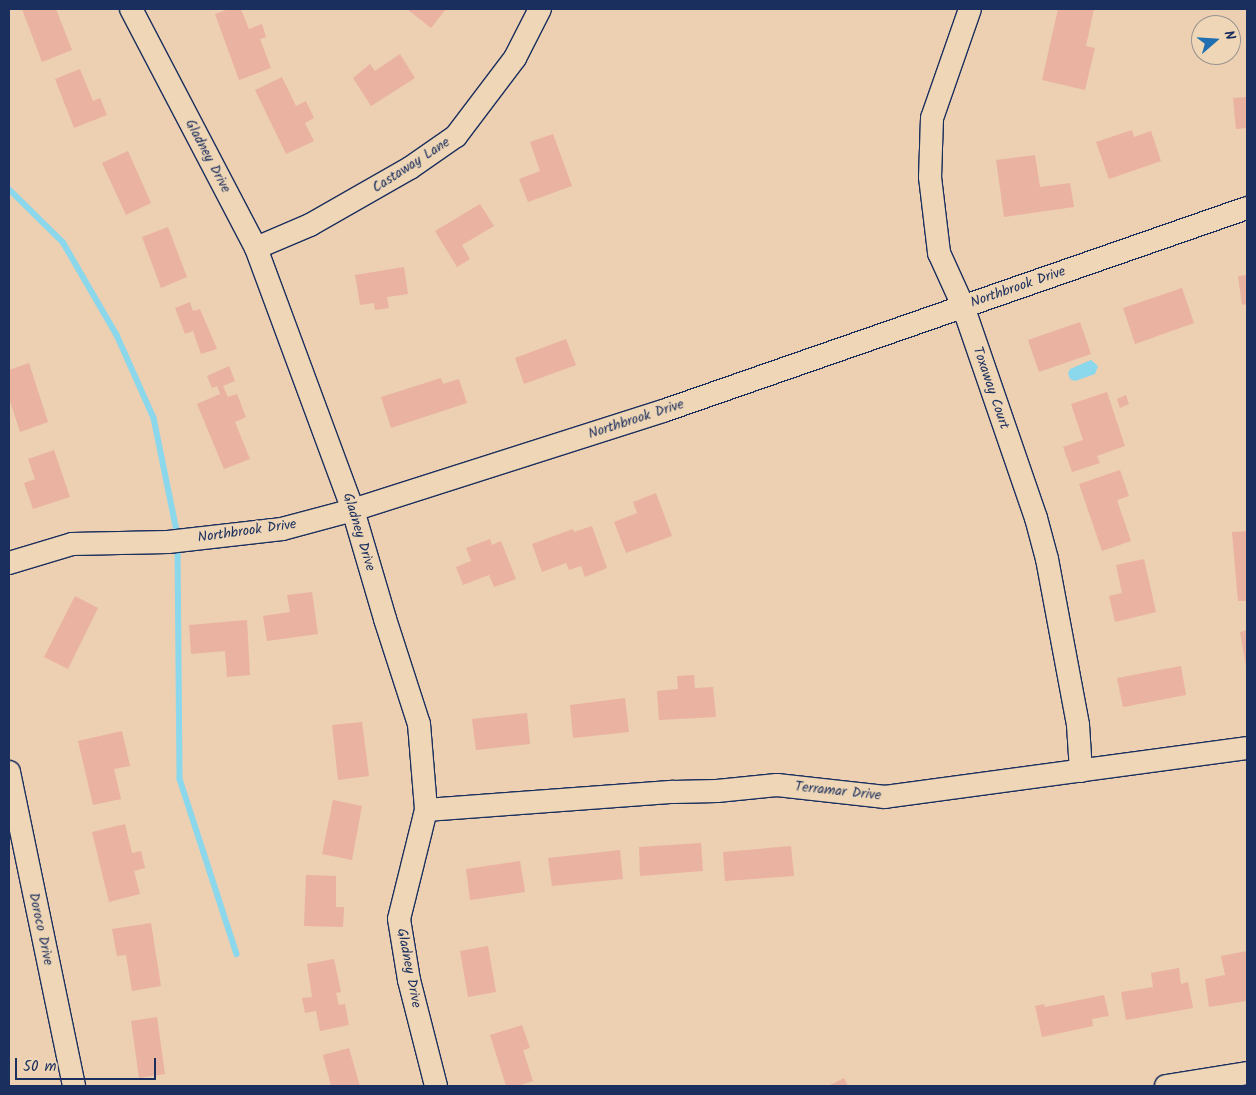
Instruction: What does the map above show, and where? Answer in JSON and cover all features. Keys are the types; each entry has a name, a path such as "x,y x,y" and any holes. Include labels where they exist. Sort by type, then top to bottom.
{"street":[{"name":"Gladney Drive","path":"131,9 256,248 353,510 385,619 420,724 426,810 399,919 409,980 436,1086"},
{"name":"Castaway Lane","path":"256,248 310,225 410,168 456,136 516,58 540,9"},
{"name":"Toxaway Court","path":"970,9 932,118 930,177 939,253 963,306 1036,518 1047,559 1078,725 1081,771"},
{"name":"Northbrook Drive","path":"9,563 72,544 168,542 282,529 353,510 663,411 1247,208"},
{"name":"Terramar Drive","path":"426,810 717,791 778,785 885,797 1247,748"},
{"name":"Doroco Drive","path":"9,772 74,1086"},
{"path":"1166,1086 1247,1073"}],"water":[{"path":"1091,360 1098,366 1095,374 1075,381 1070,379 1068,373 1070,369"}],"building":[{"path":"22,9 56,9 72,50 42,62"},
{"path":"229,9 241,9 249,29 262,24 266,37 260,39 271,68 239,80 215,14"},
{"path":"407,9 446,9 431,28"},
{"path":"1058,9 1094,9 1086,46 1095,48 1085,90 1042,80"},
{"path":"400,54 415,78 371,106 353,78 370,64 375,71"},
{"path":"80,69 93,101 100,98 107,115 74,128 55,79"},
{"path":"282,77 296,106 306,101 314,118 305,123 314,141 286,154 255,90"},
{"path":"1247,97 1247,128 1236,129 1233,98"},
{"path":"1132,130 1134,137 1151,131 1161,161 1109,179 1096,142"},
{"path":"553,134 572,186 528,202 519,179 540,171 530,142"},
{"path":"128,151 151,203 126,215 102,163"},
{"path":"1035,155 1040,187 1070,183 1074,207 1004,217 996,160"},
{"path":"480,204 494,226 462,245 470,259 457,267 435,231"},
{"path":"168,227 187,277 161,288 142,237"},
{"path":"404,267 408,294 387,297 389,308 375,310 374,303 360,305 355,275"},
{"path":"1247,275 1247,304 1242,305 1238,276"},
{"path":"1182,288 1194,323 1135,344 1123,308"},
{"path":"190,302 193,311 200,309 217,349 201,354 193,331 185,334 175,308"},
{"path":"1080,322 1091,354 1039,372 1028,340"},
{"path":"566,339 576,365 524,384 515,358"},
{"path":"29,363 48,422 20,432 9,398 9,370"},
{"path":"229,366 235,381 223,386 228,397 237,394 246,417 235,422 250,459 224,469 197,404 220,394 217,386 212,388 207,376"},
{"path":"441,378 443,384 459,379 467,403 391,428 381,397"},
{"path":"1107,392 1125,446 1097,456 1100,463 1072,472 1063,447 1083,440 1071,404"},
{"path":"1126,395 1129,404 1120,408 1117,399"},
{"path":"54,450 70,497 33,509 24,483 35,479 28,459"},
{"path":"1120,470 1129,496 1117,500 1131,541 1102,551 1079,484"},
{"path":"656,493 672,536 626,553 614,522 637,513 633,502"},
{"path":"592,526 607,568 585,577 581,566 569,570 566,563 542,572 532,544 573,529 574,532"},
{"path":"1247,531 1247,601 1238,601 1232,532"},
{"path":"490,539 492,545 501,541 516,579 494,587 489,575 463,585 456,567 471,561 466,548"},
{"path":"1144,559 1156,612 1115,622 1109,596 1122,593 1116,565"},
{"path":"312,592 318,634 267,641 263,616 290,612 287,595"},
{"path":"75,596 98,608 68,669 44,657"},
{"path":"247,620 250,675 227,677 225,651 191,654 189,625"},
{"path":"1247,630 1247,666 1246,666 1240,632"},
{"path":"1181,666 1186,695 1123,707 1117,678"},
{"path":"694,675 695,688 713,687 716,717 659,720 657,691 678,689 677,676"},
{"path":"625,698 629,732 573,738 570,705"},
{"path":"527,713 530,744 476,750 472,719"},
{"path":"362,722 369,776 338,780 332,725"},
{"path":"122,731 130,766 114,769 121,799 93,805 78,741"},
{"path":"333,800 362,806 352,860 322,854"},
{"path":"125,824 132,853 141,851 145,868 134,871 140,894 109,902 92,832"},
{"path":"701,843 703,871 640,876 639,847"},
{"path":"791,846 794,876 725,881 723,852"},
{"path":"620,850 623,879 552,886 548,858"},
{"path":"520,861 525,892 470,900 466,869"},
{"path":"306,875 336,876 336,907 344,907 343,927 304,926"},
{"path":"151,923 161,986 132,991 126,955 117,956 112,929"},
{"path":"488,946 496,992 468,997 460,951"},
{"path":"1247,951 1247,1001 1209,1007 1205,979 1225,975 1221,956"},
{"path":"334,959 341,992 336,993 339,1005 345,1004 349,1025 320,1031 316,1011 305,1013 302,998 312,997 307,964"},
{"path":"1179,968 1181,984 1188,982 1193,1008 1126,1020 1121,992 1153,987 1151,973"},
{"path":"1104,995 1109,1016 1092,1019 1093,1026 1042,1037 1035,1006 1044,1004 1045,1007"},
{"path":"157,1017 165,1074 139,1078 131,1021"},
{"path":"522,1025 530,1048 523,1050 533,1081 518,1086 506,1086 490,1035"},
{"path":"349,1048 360,1086 331,1086 323,1055"},
{"path":"844,1078 848,1086 828,1086"}],"waterway":[{"path":"9,189 63,242 117,335 154,418 178,536"},
{"path":"178,545 180,779 237,954"}]}
